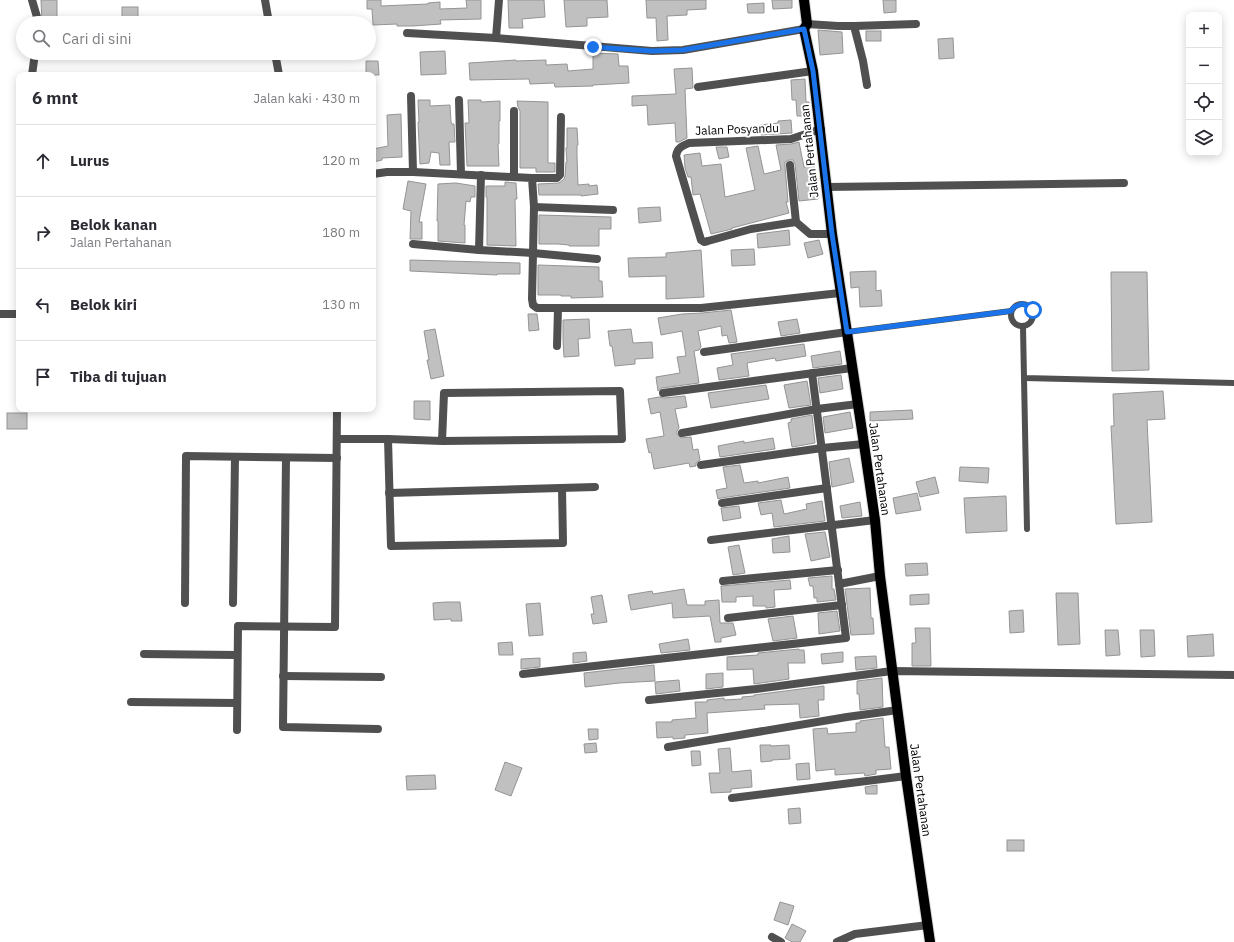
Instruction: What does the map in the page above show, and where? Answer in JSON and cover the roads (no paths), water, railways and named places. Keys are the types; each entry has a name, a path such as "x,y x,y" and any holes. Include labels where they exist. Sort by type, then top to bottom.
{"main road":[{"name":"Jalan Pertahanan","path":"804,0 806,26 821,129 832,234 875,520 880,576 892,671 930,942"}],"street":[{"path":"32,0 37,16"},
{"path":"265,0 268,16"},
{"path":"496,38 500,0"},
{"path":"407,33 496,38 652,51 683,50 806,26 916,24"},
{"path":"854,26 863,61 867,85"},
{"path":"32,72 34,60"},
{"path":"276,60 278,72"},
{"path":"698,87 813,71"},
{"path":"411,96 413,172"},
{"path":"459,100 461,174"},
{"path":"514,111 514,177"},
{"path":"376,174 413,172 557,178 560,175 561,117"},
{"name":"Jalan Posyandu","path":"796,222 751,229 704,242 692,210 676,156 677,151 682,146 689,143 791,139 821,129"},
{"path":"790,164 796,222 810,234 832,234"},
{"path":"479,250 481,175"},
{"path":"532,178 534,207 532,299 533,305 537,308 701,308 840,293"},
{"path":"826,187 1124,183"},
{"path":"534,207 613,210"},
{"path":"413,244 597,259"},
{"path":"557,346 558,308"},
{"path":"0,314 16,314"},
{"path":"704,352 847,332"},
{"path":"663,393 852,368"},
{"path":"522,674 846,638 812,373"},
{"path":"337,439 442,441 622,439 620,391 444,393 442,441"},
{"path":"682,433 817,409 858,404"},
{"path":"236,730 238,626 335,627 337,412"},
{"path":"388,439 391,546 563,543 562,488"},
{"path":"702,465 822,448 864,444"},
{"path":"185,603 186,456 337,458"},
{"path":"233,603 235,457"},
{"path":"286,458 283,727 378,729"},
{"path":"390,493 595,487"},
{"path":"722,503 827,488"},
{"path":"711,540 875,520"},
{"path":"723,581 838,570"},
{"path":"840,584 880,576"},
{"path":"728,618 842,605"},
{"path":"144,654 237,655"},
{"path":"649,700 756,689 892,671 1234,675"},
{"path":"283,676 381,677"},
{"path":"131,702 237,703"},
{"path":"668,747 847,716 898,710"},
{"path":"732,798 906,776"},
{"path":"837,942 855,934 928,925"},
{"path":"772,937 781,942"}],"lane":[{"path":"1022,304 1030,306 1033,310 1033,319 1031,323 1023,327 1014,324 1010,316 1014,307 1022,304"},
{"path":"847,332 1011,311"},
{"path":"1023,327 1027,529"},
{"path":"1024,378 1234,383"}]}
